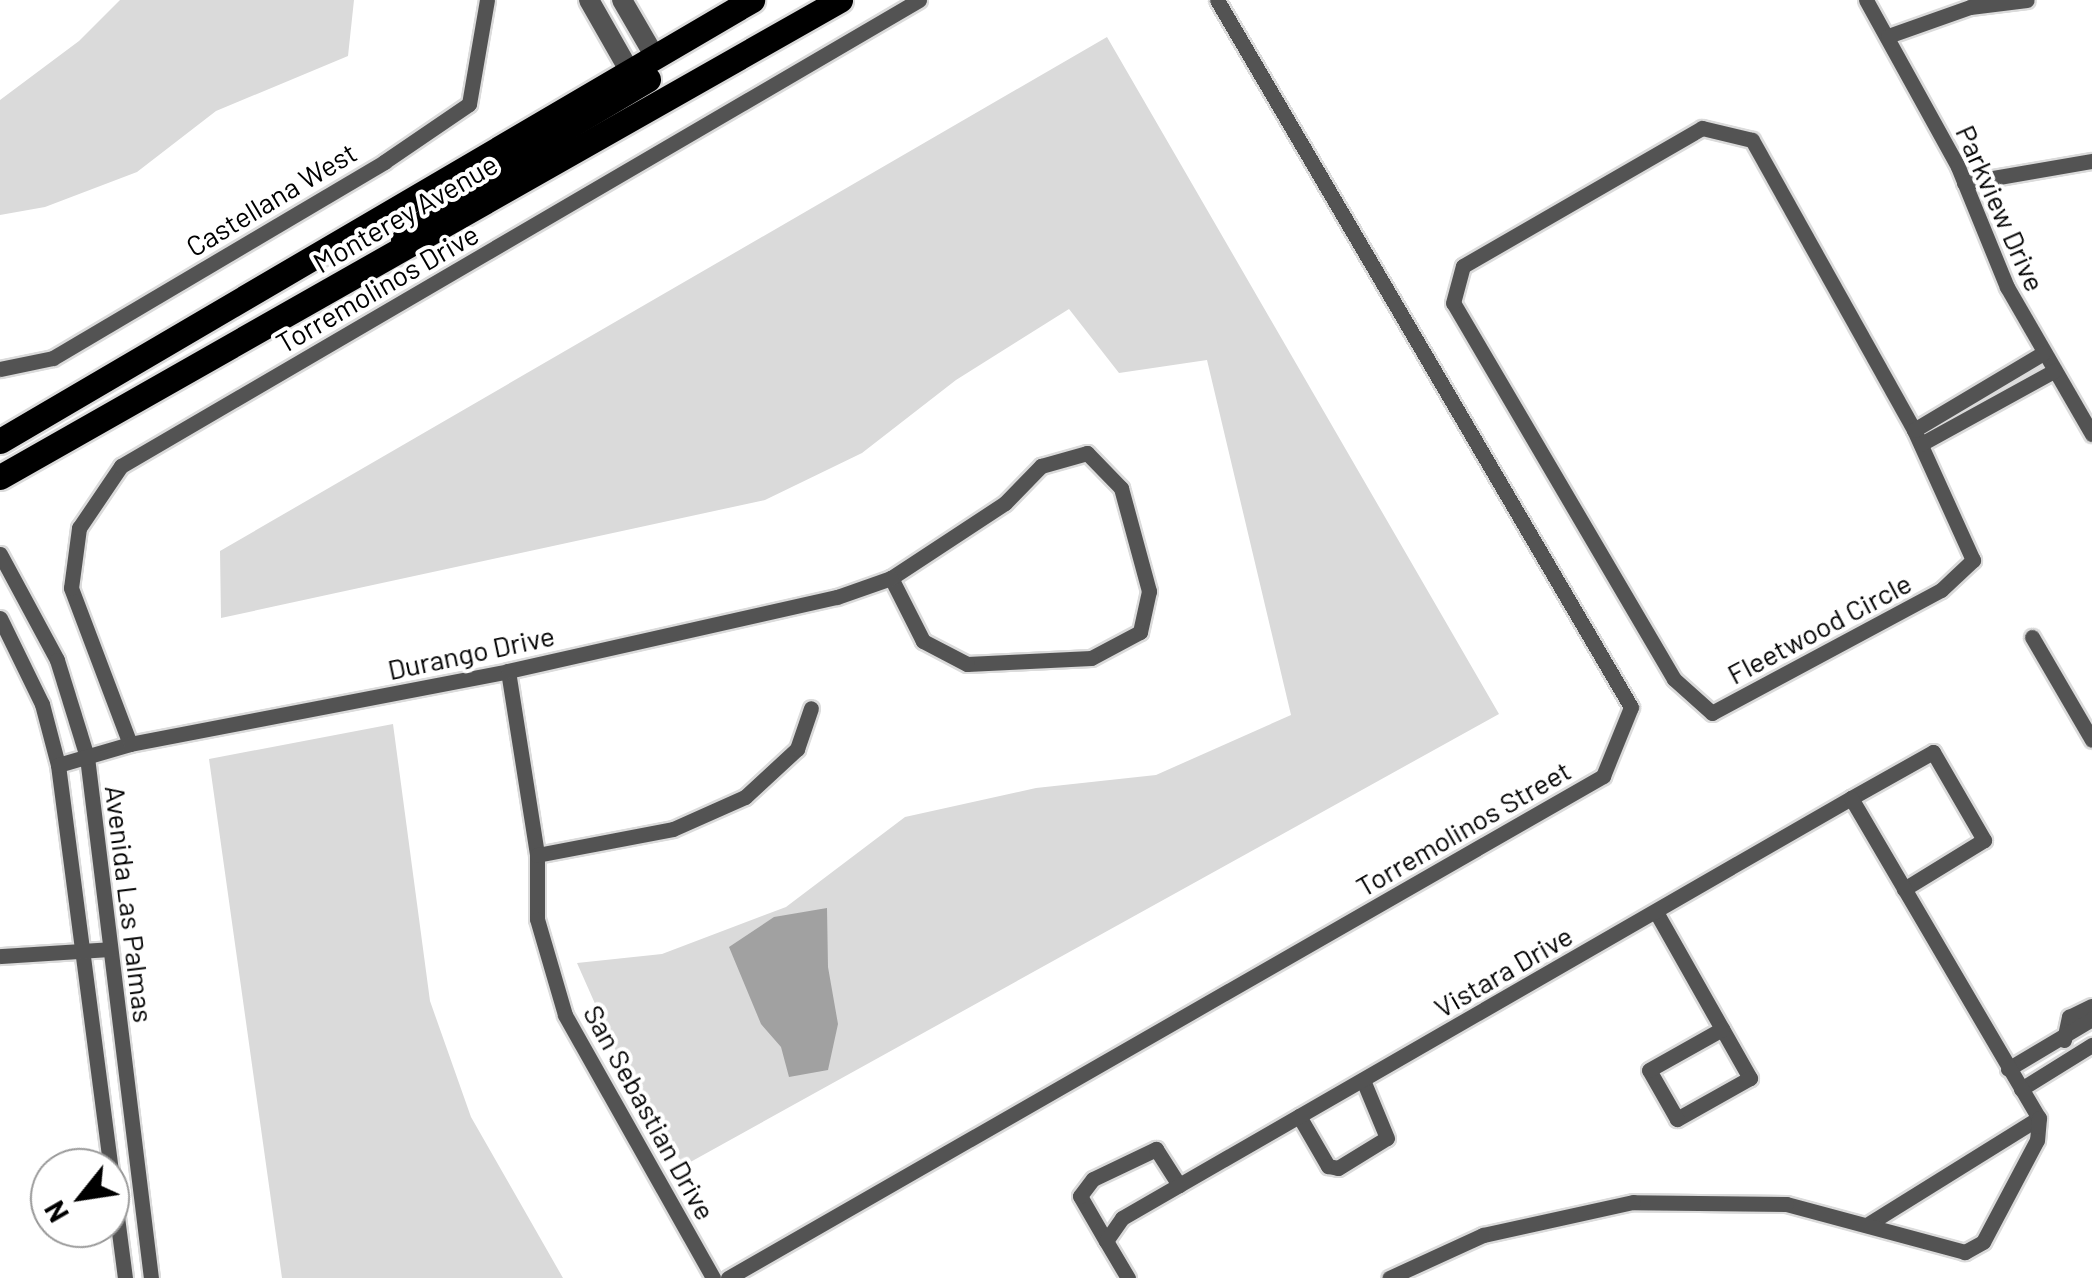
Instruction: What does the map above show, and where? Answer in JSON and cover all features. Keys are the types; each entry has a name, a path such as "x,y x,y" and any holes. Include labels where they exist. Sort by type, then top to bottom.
{"main road":[{"name":"Monterey Avenue","path":"0,441 752,0"},
{"name":"Monterey Avenue","path":"0,477 840,0"},
{"path":"386,258 421,218 458,192 652,76 655,57"}],"street":[{"name":"Castellana West","path":"0,369 14,371 53,358 384,162 468,104 486,0"},
{"path":"589,0 630,72"},
{"path":"622,0 655,57"},
{"name":"Torremolinos Drive","path":"130,744 71,588 79,528 121,466 919,0"},
{"name":"Torremolinos Street","path":"728,1278 1603,776 1631,707 1217,0"},
{"name":"Parkview Drive","path":"1866,0 1964,183 1999,271 2092,434"},
{"path":"1888,36 1970,7 2027,0"},
{"name":"Fleetwood Circle","path":"1702,128 1752,140 1917,437 1973,560 1941,590 1712,713 1674,680 1453,303 1463,266 1702,128"},
{"path":"1964,183 2092,162"},
{"path":"1917,437 2043,353"},
{"path":"1917,437 2054,371"},
{"name":"Durango Drive","path":"58,765 130,744 508,671 837,597 891,578 1005,503 1041,466 1087,453 1121,488 1150,591 1140,632 1090,658 967,664 923,641 891,578"},
{"name":"Avenida Las Palmas","path":"0,554 71,692 87,756 151,1278"},
{"path":"0,594 17,584"},
{"name":"Avenida Las Palmas","path":"0,618 36,687 58,765 125,1278"},
{"path":"2032,637 2092,740"},
{"name":"San Sebastian Drive","path":"508,671 537,855 537,919 565,1015 714,1278"},
{"path":"537,855 673,829 744,796 797,749 811,708"},
{"name":"Vistara Drive","path":"1106,1240 1122,1218 1933,752 1984,840 1904,889"},
{"path":"1389,1278 1483,1235 1633,1202 1786,1204 1870,1223 1950,1250 1974,1249 2037,1140 2039,1118 1851,798"},
{"path":"1656,912 1750,1078 1677,1119 1649,1070 1722,1029"},
{"path":"0,956 110,949"},
{"path":"2061,1037 2069,1017 2092,1006"},
{"path":"2008,1069 2092,1018"},
{"path":"2061,1037 2074,1056"},
{"path":"2021,1089 2092,1045"},
{"path":"1299,1116 1328,1166 1338,1168 1387,1138 1362,1080"},
{"path":"1870,1223 2039,1118"},
{"path":"1128,1278 1080,1196 1093,1178 1156,1149 1179,1185"}],"shaded area":[{"path":"120,0 354,0 348,56 216,111 137,172 45,207 0,215 0,100 79,41"},
{"path":"1107,37 1499,714 685,1165 647,1121 577,963 662,954 786,907 905,817 1036,788 1156,775 1291,715 1207,360 1119,373 1069,309 956,380 862,453 765,500 221,618 220,551"},
{"path":"393,724 430,1001 471,1117 563,1278 282,1278 209,759"},
{"path":"827,908 828,967 838,1024 828,1070 789,1077 781,1047 761,1024 729,947 774,917"}]}
